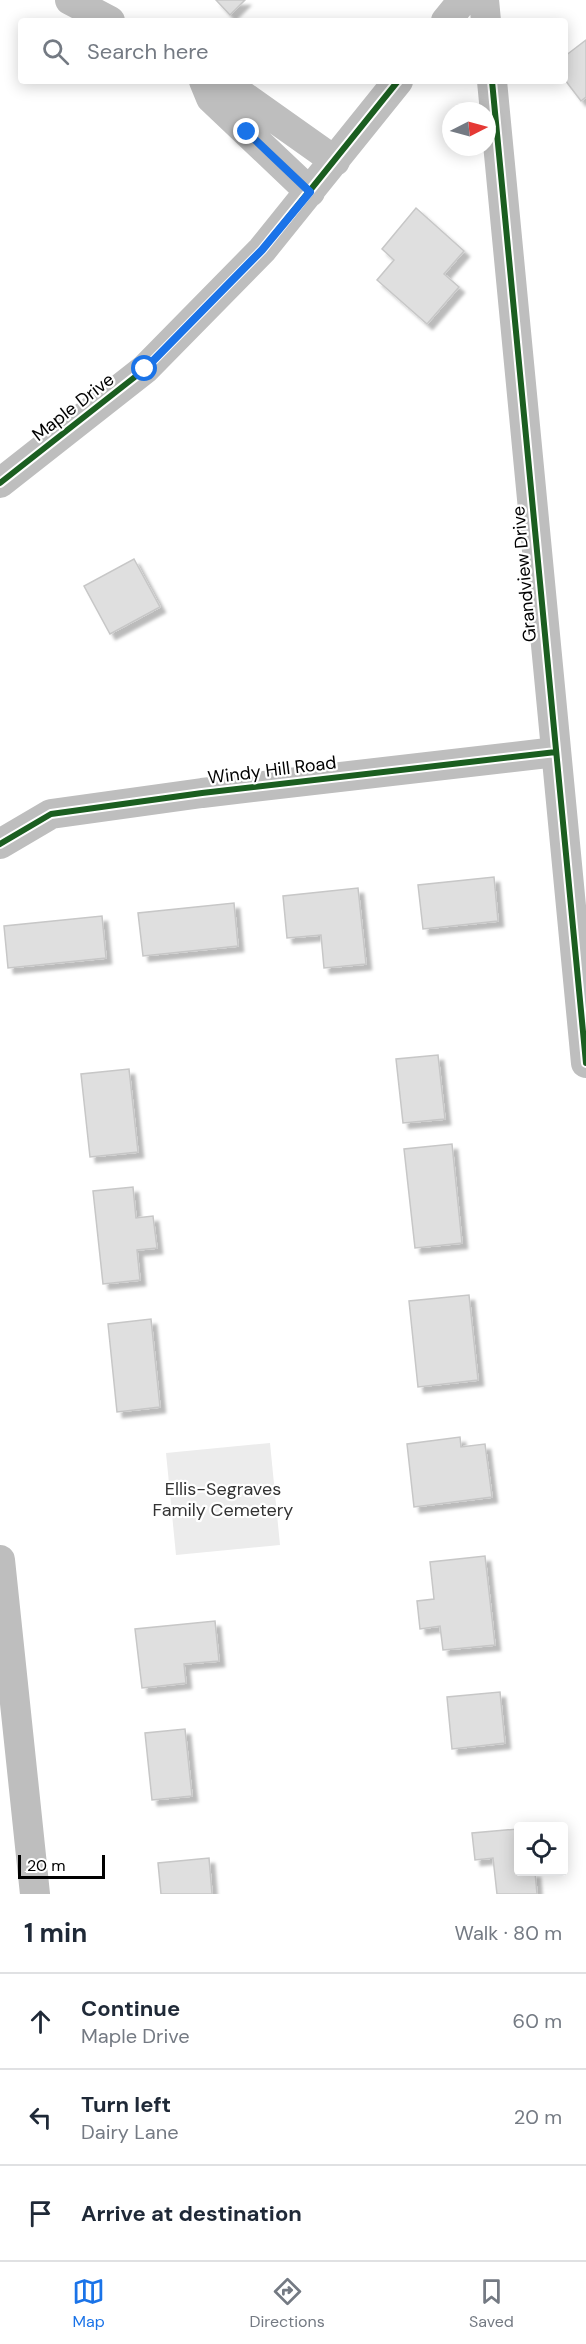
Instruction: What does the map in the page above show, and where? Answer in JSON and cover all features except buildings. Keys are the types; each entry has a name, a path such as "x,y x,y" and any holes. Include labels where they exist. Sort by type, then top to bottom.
{"street":[{"path":"70,0 104,18"},
{"path":"448,18 463,0"},
{"path":"484,0 486,18"},
{"path":"205,84 211,98 335,161"},
{"path":"224,84 310,192"},
{"name":"Maple Drive","path":"0,483 145,369 262,250 397,84"},
{"name":"Grandview Drive","path":"492,84 586,1063"},
{"name":"Windy Hill Road","path":"0,844 51,814 202,793 556,752"},
{"path":"0,1560 35,1894"}],"green space":[{"name":"Ellis-Segraves Family Cemetery","path":"270,1443 280,1545 176,1555 166,1453"}],"cycle path":[{"path":"0,483 145,369 262,250 396,84"},
{"path":"492,84 586,1063"},
{"path":"0,844 51,814 202,793 556,752"}],"route":[{"path":"145,369 262,250 310,192 247,132"}]}
